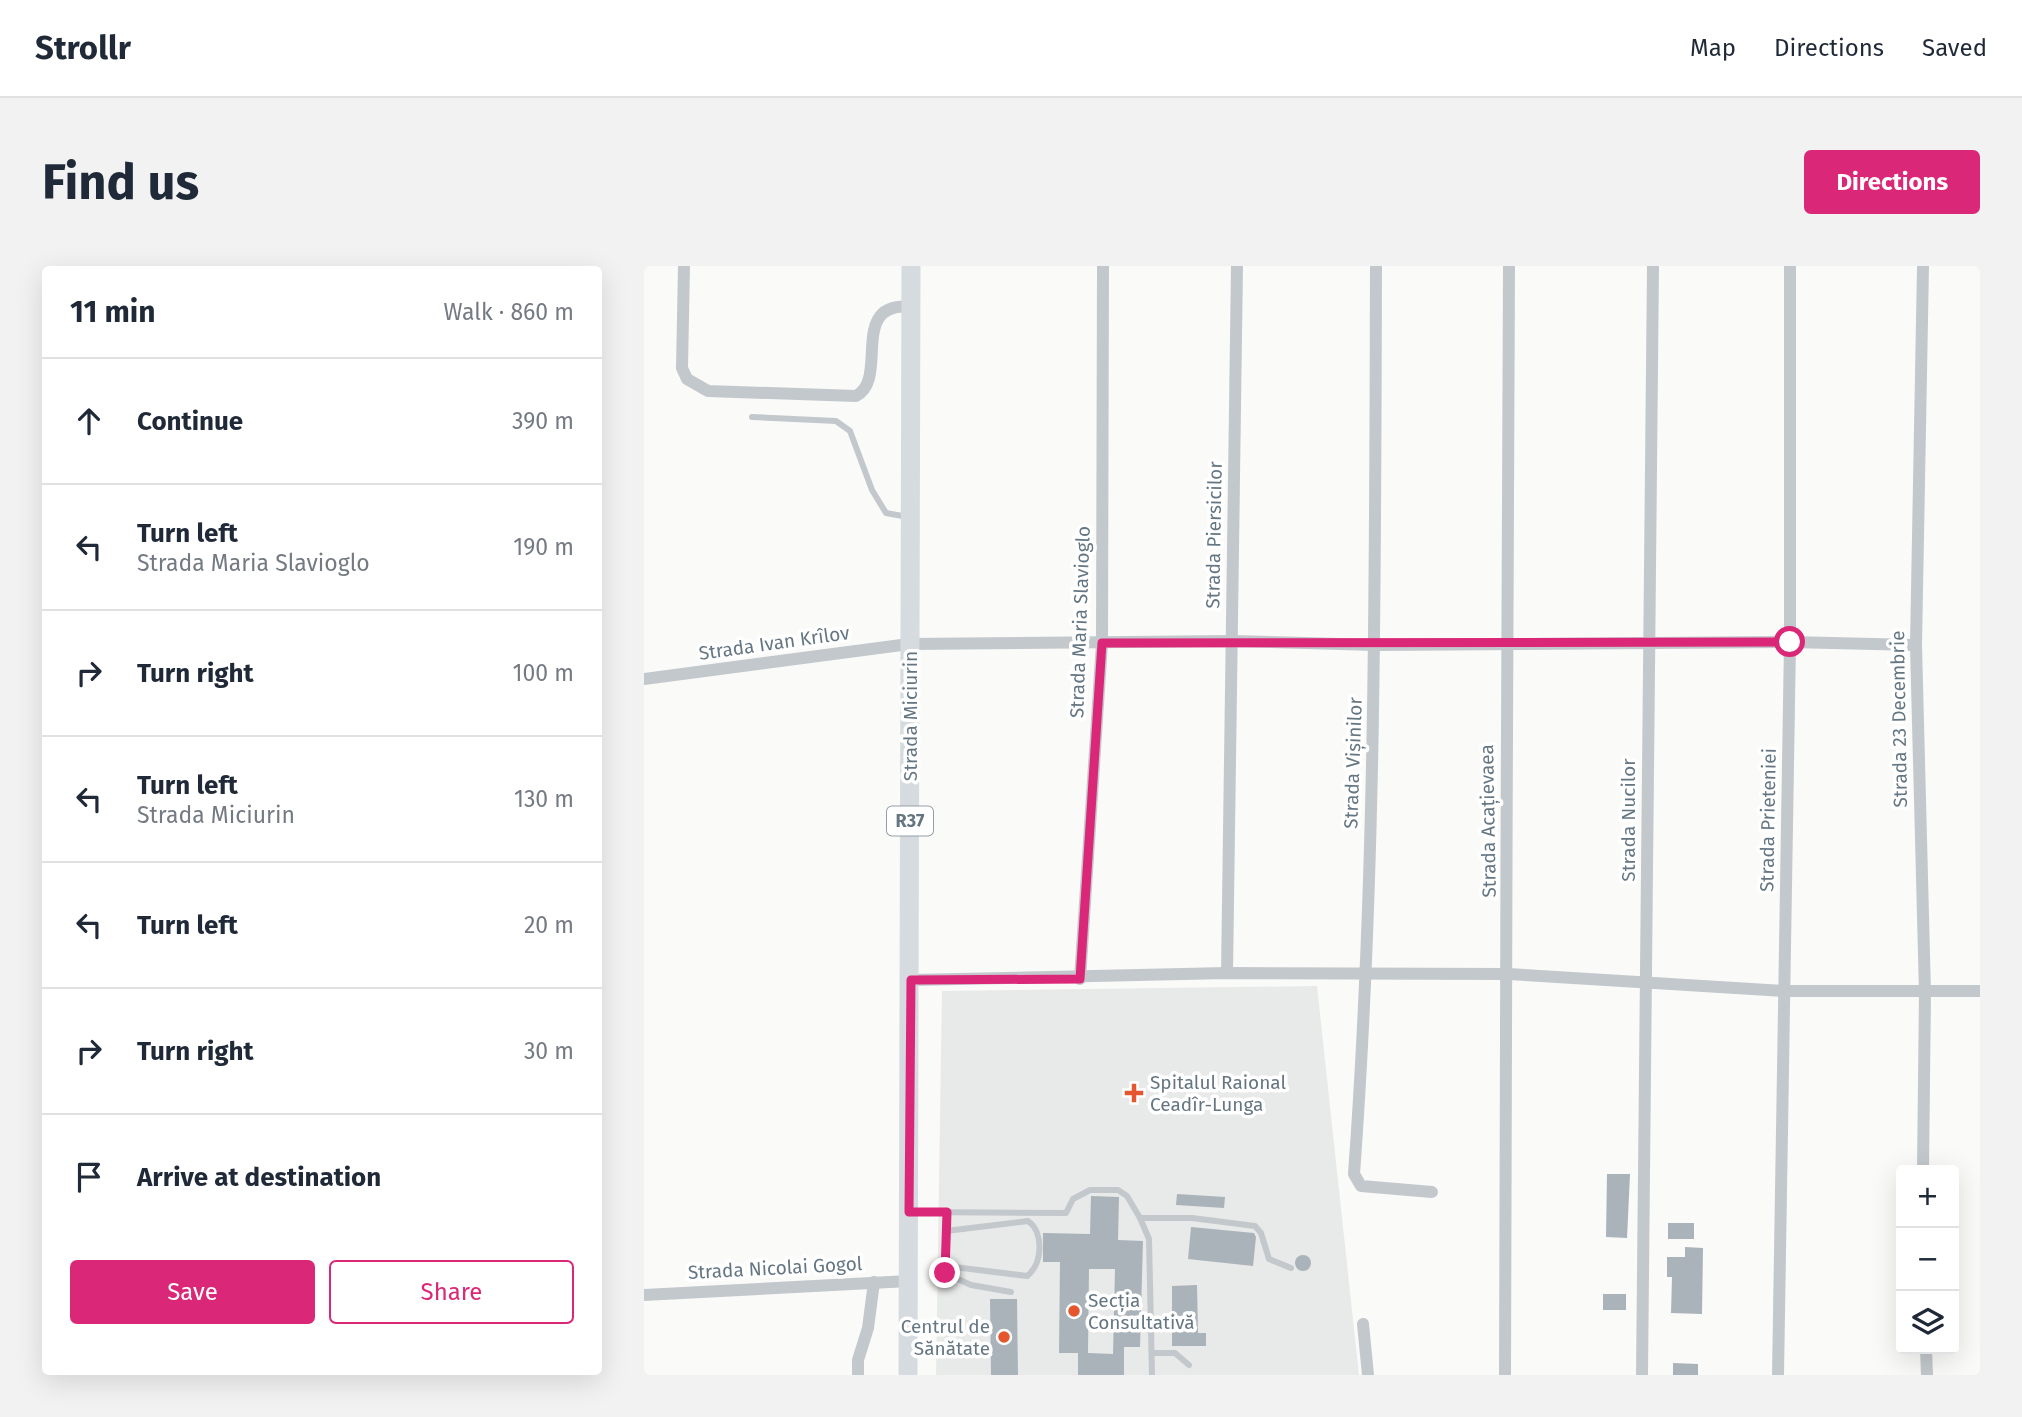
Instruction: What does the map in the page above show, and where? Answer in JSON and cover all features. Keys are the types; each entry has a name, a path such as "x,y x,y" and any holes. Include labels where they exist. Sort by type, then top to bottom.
{"main road":[{"name":"Strada Miciurin","path":"908,1375 911,266"}],"street":[{"path":"684,266 682,358 687,379 708,391 856,396 864,392 868,384 872,336 877,321 886,310 898,305 912,307"},
{"name":"Strada Maria Slavioglo","path":"1080,979 1102,643 1103,266"},
{"name":"Strada Piersicilor","path":"1227,973 1237,266"},
{"name":"Strada Vișinilor","path":"1376,266 1375,645 1366,975 1353,1174 1361,1186 1432,1192"},
{"name":"Strada Acațievaea","path":"1504,1375 1508,974 1505,643 1509,266"},
{"name":"Strada Nucilor","path":"1642,1375 1653,266"},
{"name":"Strada Prieteniei","path":"1778,1375 1790,642 1790,266"},
{"name":"Strada 23 Decembrie","path":"1923,266 1916,645 1925,993 1923,1165"},
{"name":"Strada Ivan Krîlov","path":"644,679 909,644 1233,641 1375,645 1790,642 1916,645"},
{"path":"911,980 1080,979 1227,973 1508,974 1784,991 1925,993 1980,990"},
{"name":"Strada Nicolai Gogol","path":"644,1295 909,1280"},
{"path":"858,1375 858,1360 868,1328 874,1282"},
{"path":"1363,1324 1368,1375"},
{"path":"1926,1354 1927,1375"}],"lane":[{"path":"752,417 836,421 850,431 872,490 886,513 910,517"},
{"path":"909,1212 1066,1213 1073,1199 1090,1190 1118,1190 1127,1196 1149,1239 1153,1375"},
{"path":"947,1212 945,1273 971,1285 1011,1292"},
{"path":"1140,1218 1192,1218 1255,1226 1261,1233 1269,1259 1292,1268"},
{"path":"946,1231 1028,1221 1035,1226 1038,1233 1038,1262 1027,1276 946,1266"},
{"path":"1153,1353 1175,1353 1189,1365"}],"shaded area":[{"name":"Spitalul Raional Ceadîr-Lunga","path":"1317,986 1359,1375 936,1375 942,991"}],"building":[{"path":"1607,1174 1630,1174 1627,1238 1606,1237"},
{"path":"1177,1194 1225,1197 1224,1208 1176,1205"},
{"name":"Secția Consultativă","path":"1091,1196 1119,1197 1118,1240 1143,1241 1140,1347 1124,1347 1124,1375 1078,1375 1078,1353 1059,1353 1060,1262 1043,1262 1043,1233 1090,1234","holes":["1089,1269 1115,1269 1113,1354 1088,1353"]},
{"path":"1668,1223 1694,1223 1694,1239 1668,1239"},
{"path":"1191,1227 1254,1233 1256,1237 1253,1266 1188,1259"},
{"path":"1685,1247 1703,1248 1702,1314 1671,1313 1672,1277 1667,1277 1667,1257 1685,1257"},
{"path":"1303,1255 1309,1257 1309,1269 1303,1271 1297,1269 1295,1263 1297,1257"},
{"path":"1197,1285 1198,1333 1206,1333 1206,1346 1172,1346 1172,1286"},
{"path":"1603,1294 1626,1294 1626,1310 1603,1310"},
{"name":"Centrul de Sănătate","path":"990,1299 1017,1299 1018,1375 991,1375"},
{"path":"1673,1363 1698,1364 1698,1375 1673,1375"}],"place":[{"name":"Spitalul Raional Ceadîr-Lunga","path":"1134,1093"},
{"name":"Secția Consultativă","path":"1074,1311"},
{"name":"Centrul de Sănătate","path":"1004,1337"}],"route":[{"path":"945,1273 947,1212 909,1212 911,980 1080,979 1102,643 1233,641 1375,645 1790,642"}]}
